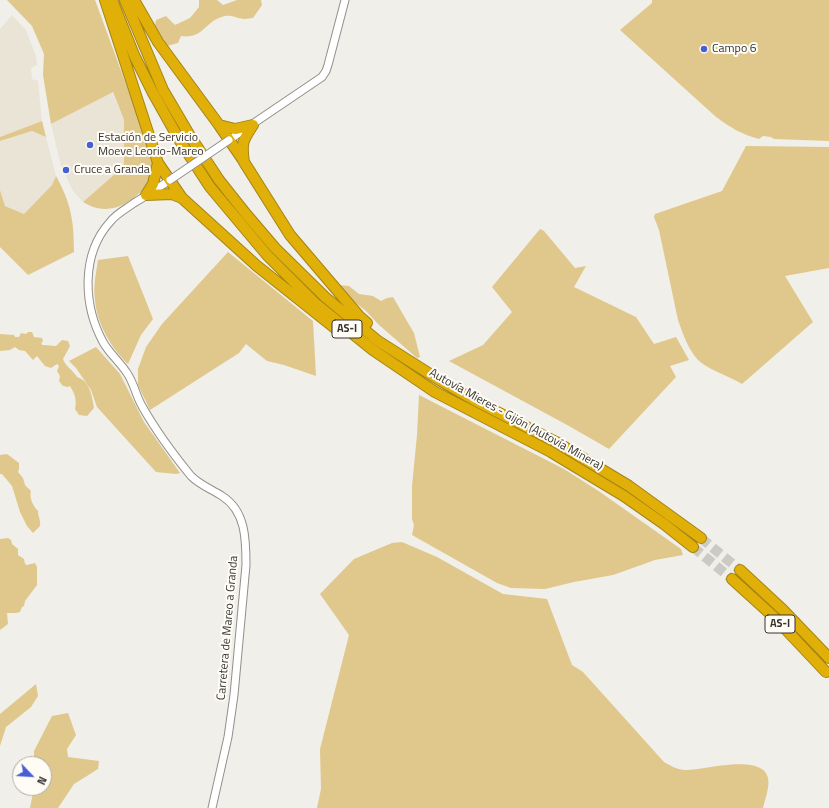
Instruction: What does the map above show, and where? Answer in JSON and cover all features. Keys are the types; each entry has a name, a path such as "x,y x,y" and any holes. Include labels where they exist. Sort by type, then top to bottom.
{"highway":[{"path":"105,0 158,163 182,198 257,266 369,354 398,374 435,392"},
{"name":"Autovía Mieres - Gijón (Autovía Minera)","path":"112,0 134,55 153,93 180,141 210,187 267,255 316,304 373,350 435,392 551,452 624,496 664,524 693,547"},
{"name":"Autovía Mieres - Gijón (Autovía Minera)","path":"125,0 163,90 190,136 219,180 276,248 325,297 378,341 441,382 562,446 629,486 701,538"},
{"path":"134,0 158,42 219,125 290,235 359,316 441,382"},
{"path":"219,125 235,129 253,125"},
{"path":"244,162 242,148 244,138 253,125"},
{"path":"146,195 153,184 158,163"},
{"path":"146,195 172,194 182,198"},
{"name":"AS-I","path":"740,570 783,610 829,658"},
{"name":"AS-I","path":"732,579 775,618 826,672"}],"street":[{"name":"Carretera de Mareo a Granda","path":"212,808 226,744 234,695 246,565 246,544 243,526 239,513 232,504 223,496 198,482 191,476 141,405 128,374 103,342 96,325 89,301 88,272 92,252 101,234 110,221 146,195 317,81 326,71 345,0"}],"shaded area":[{"path":"7,0 95,0 153,159 153,176 143,190 130,201 121,206 110,209 94,207 83,202 124,166 124,120 113,92 51,124 43,75 44,54 32,26"},
{"path":"199,0 217,0 223,5 237,0 261,0 262,5 253,18 244,19 229,16 223,17 214,21 198,33 194,35 181,36 178,43 167,46 155,26 156,20 166,16 175,25 190,18 199,7"},
{"path":"652,0 829,0 829,141 774,139 763,136 759,139 736,130 715,116 620,30 652,3"},
{"path":"12,15 26,30 36,56 37,65 31,68 32,79 38,81 42,121 0,137 0,29"},
{"name":"Estación de Servicio Moeve Leorio-Mareo","path":"112,92 124,120 124,166 83,202 73,191 61,166 51,124"},
{"path":"42,121 46,137 32,131 0,141 0,137"},
{"path":"32,131 46,137 56,176 52,185 24,214 5,206 0,190 0,141"},
{"path":"746,146 829,147 829,268 785,276 813,322 742,384 712,369 694,356 678,320 659,230 654,217 655,214 722,191"},
{"path":"56,176 71,212 74,252 28,275 0,247 0,190 5,206 24,214 52,185"},
{"path":"540,229 544,231 575,268 586,266 574,287 636,317 654,344 676,337 689,360 670,366 676,377 609,449 449,361 483,345 512,312 492,287"},
{"path":"228,252 313,321 316,376 267,361 246,344 239,353 150,410 138,385 138,369 146,347 162,324"},
{"path":"128,256 153,319 141,335 128,364 116,351 102,327 96,309 94,290 98,260"},
{"path":"339,285 349,286 359,294 373,296 381,301 393,297 414,333 420,357 417,358 378,324 366,311 348,297"},
{"path":"28,332 32,332 34,337 42,338 43,341 41,344 43,345 56,346 62,340 68,341 70,346 63,359 77,377 88,385 90,390 94,408 87,416 79,415 75,409 76,400 74,394 70,386 63,386 59,381 60,376 57,371 59,366 57,364 51,368 45,366 37,356 33,360 25,351 19,350 15,347 10,350 0,351 0,334 19,337 21,333 26,334"},
{"path":"96,347 120,374 144,422 180,473 156,472 97,407 91,390 76,368 69,361"},
{"path":"419,395 564,469 600,492 681,549 683,555 655,560 613,575 545,589 511,588 497,583 412,535 414,525 412,519 412,486"},
{"path":"7,454 19,463 18,472 23,478 25,485 31,491 32,502 38,511 40,526 33,533 27,526 20,512 12,486 2,474 0,474 0,455"},
{"path":"8,538 18,549 18,555 24,559 25,564 35,563 37,567 37,585 25,601 20,612 7,613 8,624 0,630 0,539"},
{"path":"402,542 437,557 503,594 547,599 572,665 583,672 664,762 684,770 744,764 755,766 763,770 768,778 768,789 763,808 317,808 321,789 320,749 349,635 320,594 354,559 392,543"},
{"path":"36,684 38,696 31,707 6,727 0,746 0,714"},
{"path":"68,713 76,735 67,749 68,757 99,761 98,769 74,784 58,808 30,808 32,796 52,796 52,756 34,756 34,751 52,716"}],"tunnel":[{"path":"701,538 740,570"},
{"path":"693,547 732,579"}],"place":[{"name":"Campo 6","path":"704,49"},
{"name":"Estación de Servicio Moeve Leorio-Mareo","path":"90,145"},
{"name":"Cruce a Granda","path":"66,170"}]}
